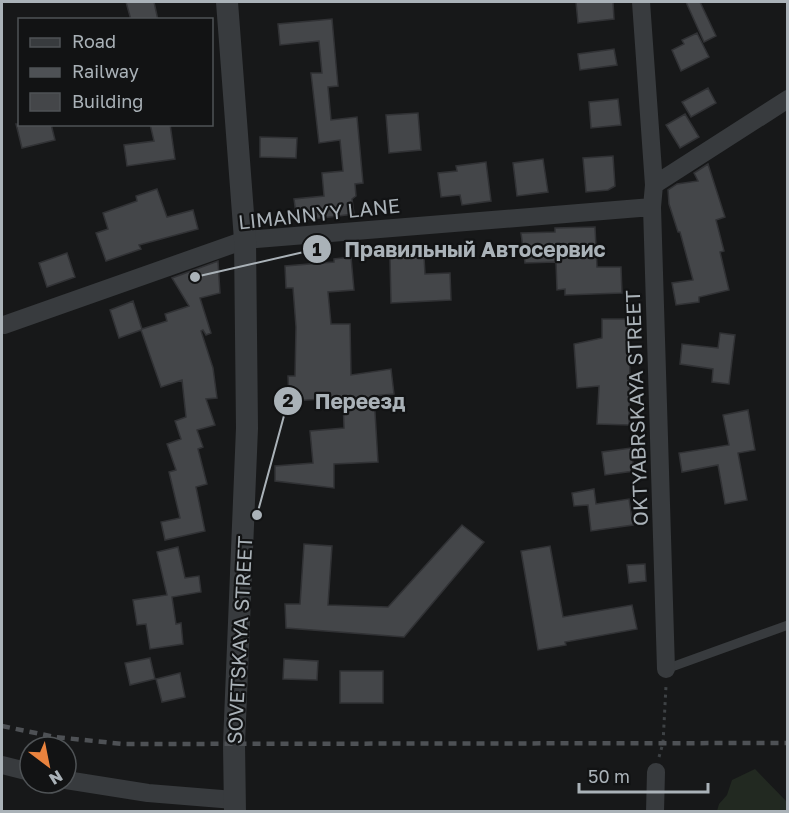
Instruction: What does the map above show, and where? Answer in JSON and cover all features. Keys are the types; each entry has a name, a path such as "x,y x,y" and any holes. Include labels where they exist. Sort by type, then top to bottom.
{"street":[{"name":"SOVETSKAYA STREET","path":"227,2 245,240 247,428 234,744 234,806"},
{"name":"OKTYABRSKAYA STREET","path":"641,2 654,185 652,207 666,669"},
{"path":"654,185 788,99"},
{"name":"LIMANNYY LANE","path":"4,326 245,240 652,207"},
{"path":"2,765 18,769"},
{"path":"655,812 656,772"},
{"path":"78,782 234,806"}],"lane":[{"path":"666,669 788,625"}],"path":[{"path":"656,772 663,743 666,669"}],"shaded area":[{"path":"755,769 787,802 787,811 717,811 719,804 727,795 732,780"}],"building":[{"path":"126,2 154,2 158,18 130,18"},
{"path":"576,2 613,2 614,19 578,23"},
{"path":"686,2 700,2 716,36 704,42"},
{"path":"332,19 338,86 328,87 331,120 357,117 363,183 355,184 356,196 352,199 354,214 297,221 294,199 324,196 322,173 343,171 340,140 319,143 311,73 322,73 319,41 280,45 278,24"},
{"path":"697,33 709,57 681,71 672,50 684,44 682,40"},
{"path":"614,49 617,65 580,70 578,54"},
{"path":"708,88 716,103 691,117 682,102"},
{"path":"618,99 621,125 591,128 589,102"},
{"path":"418,113 421,150 389,153 386,115"},
{"path":"685,114 699,137 680,148 666,125"},
{"path":"16,124 18,126 52,126 55,140 22,148"},
{"path":"150,126 170,126 175,159 127,166 124,145 154,141"},
{"path":"260,137 297,138 296,158 260,157"},
{"path":"613,156 615,186 608,190 586,192 583,158"},
{"path":"543,159 548,192 517,196 513,163"},
{"path":"486,162 491,201 462,205 460,195 441,197 438,173 457,171 456,166"},
{"path":"708,164 725,217 716,220 724,251 720,252 729,290 699,297 699,302 676,305 672,283 693,280 680,232 678,232 669,204 668,190 677,184 698,181 694,173"},
{"path":"157,189 167,217 193,210 198,229 139,245 141,249 106,261 96,233 108,229 103,213 137,201 136,196"},
{"path":"595,227 597,267 621,267 622,293 565,295 565,289 557,290 556,262 525,263 521,233 555,232 555,228"},
{"path":"67,253 75,277 47,287 39,263"},
{"path":"351,257 354,290 328,292 331,324 350,324 351,375 391,369 394,394 374,396 378,462 334,464 334,488 275,481 275,466 313,463 310,431 344,428 343,398 289,401 288,376 295,376 296,327 293,288 286,288 285,266 334,262 334,259"},
{"path":"424,257 425,274 450,273 451,300 391,303 390,258"},
{"path":"218,261 220,293 200,298 211,333 206,335 203,330 201,331 213,368 217,398 206,399 215,425 197,430 203,447 198,449 207,484 196,487 205,531 165,540 161,522 180,518 169,472 176,470 167,444 181,439 175,421 186,417 182,380 161,387 141,330 119,338 110,310 133,301 142,329 167,321 165,314 189,306 172,278"},
{"path":"602,319 628,319 629,425 597,424 599,386 577,388 574,344 602,338"},
{"path":"720,333 735,335 729,384 712,382 713,369 680,364 682,344 718,348"},
{"path":"748,410 755,450 738,453 747,500 725,504 718,465 682,472 679,453 729,445 723,415"},
{"path":"631,448 634,471 605,475 602,452"},
{"path":"594,489 596,504 629,499 633,525 591,531 588,505 574,506 572,493"},
{"path":"462,525 484,542 404,637 286,628 285,604 300,604 304,544 332,546 328,605 388,607"},
{"path":"550,546 563,617 632,605 637,629 565,642 566,645 538,650 521,551"},
{"path":"178,547 185,578 199,576 201,592 172,597 176,624 181,623 183,644 150,649 146,624 137,625 133,600 167,595 157,552"},
{"path":"645,564 646,581 629,583 627,565"},
{"path":"150,658 155,679 130,685 125,663"},
{"path":"284,659 318,661 317,680 283,679"},
{"path":"340,671 383,671 383,703 340,703"},
{"path":"180,673 185,697 162,702 156,679"}],"railway":[{"path":"2,726 55,737 123,744 788,743"}],"place":[{"name":"Правильный Автосервис","path":"195,277"},
{"name":"Переезд","path":"257,515"}]}
